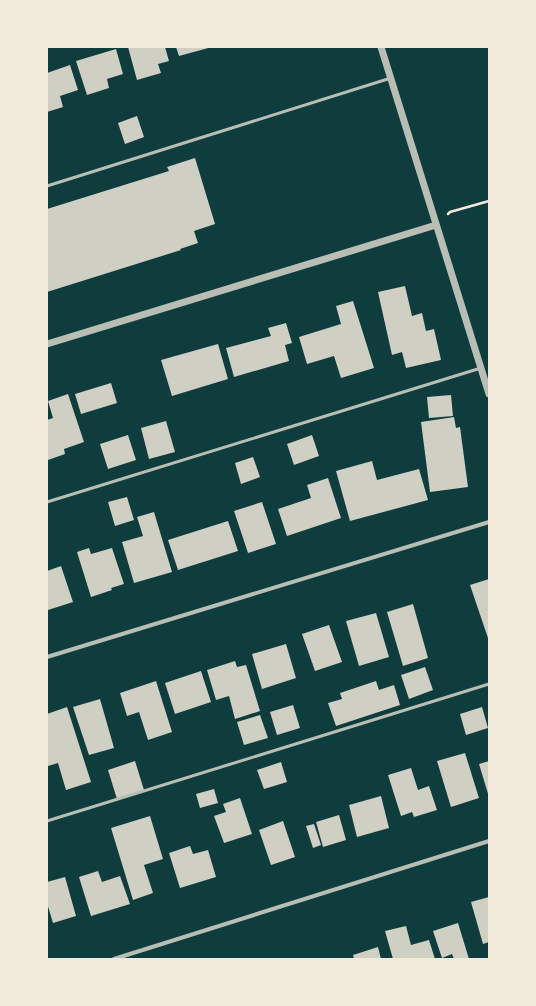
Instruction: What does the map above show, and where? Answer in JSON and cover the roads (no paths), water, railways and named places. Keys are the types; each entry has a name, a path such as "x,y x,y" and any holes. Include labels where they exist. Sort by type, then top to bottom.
{"street":[{"path":"382,47 489,394"},
{"path":"47,344 436,225"},
{"path":"47,657 489,522"},
{"path":"114,959 489,841"}],"lane":[{"path":"47,186 391,78"},
{"path":"47,502 481,368"},
{"path":"47,821 489,684"}]}
